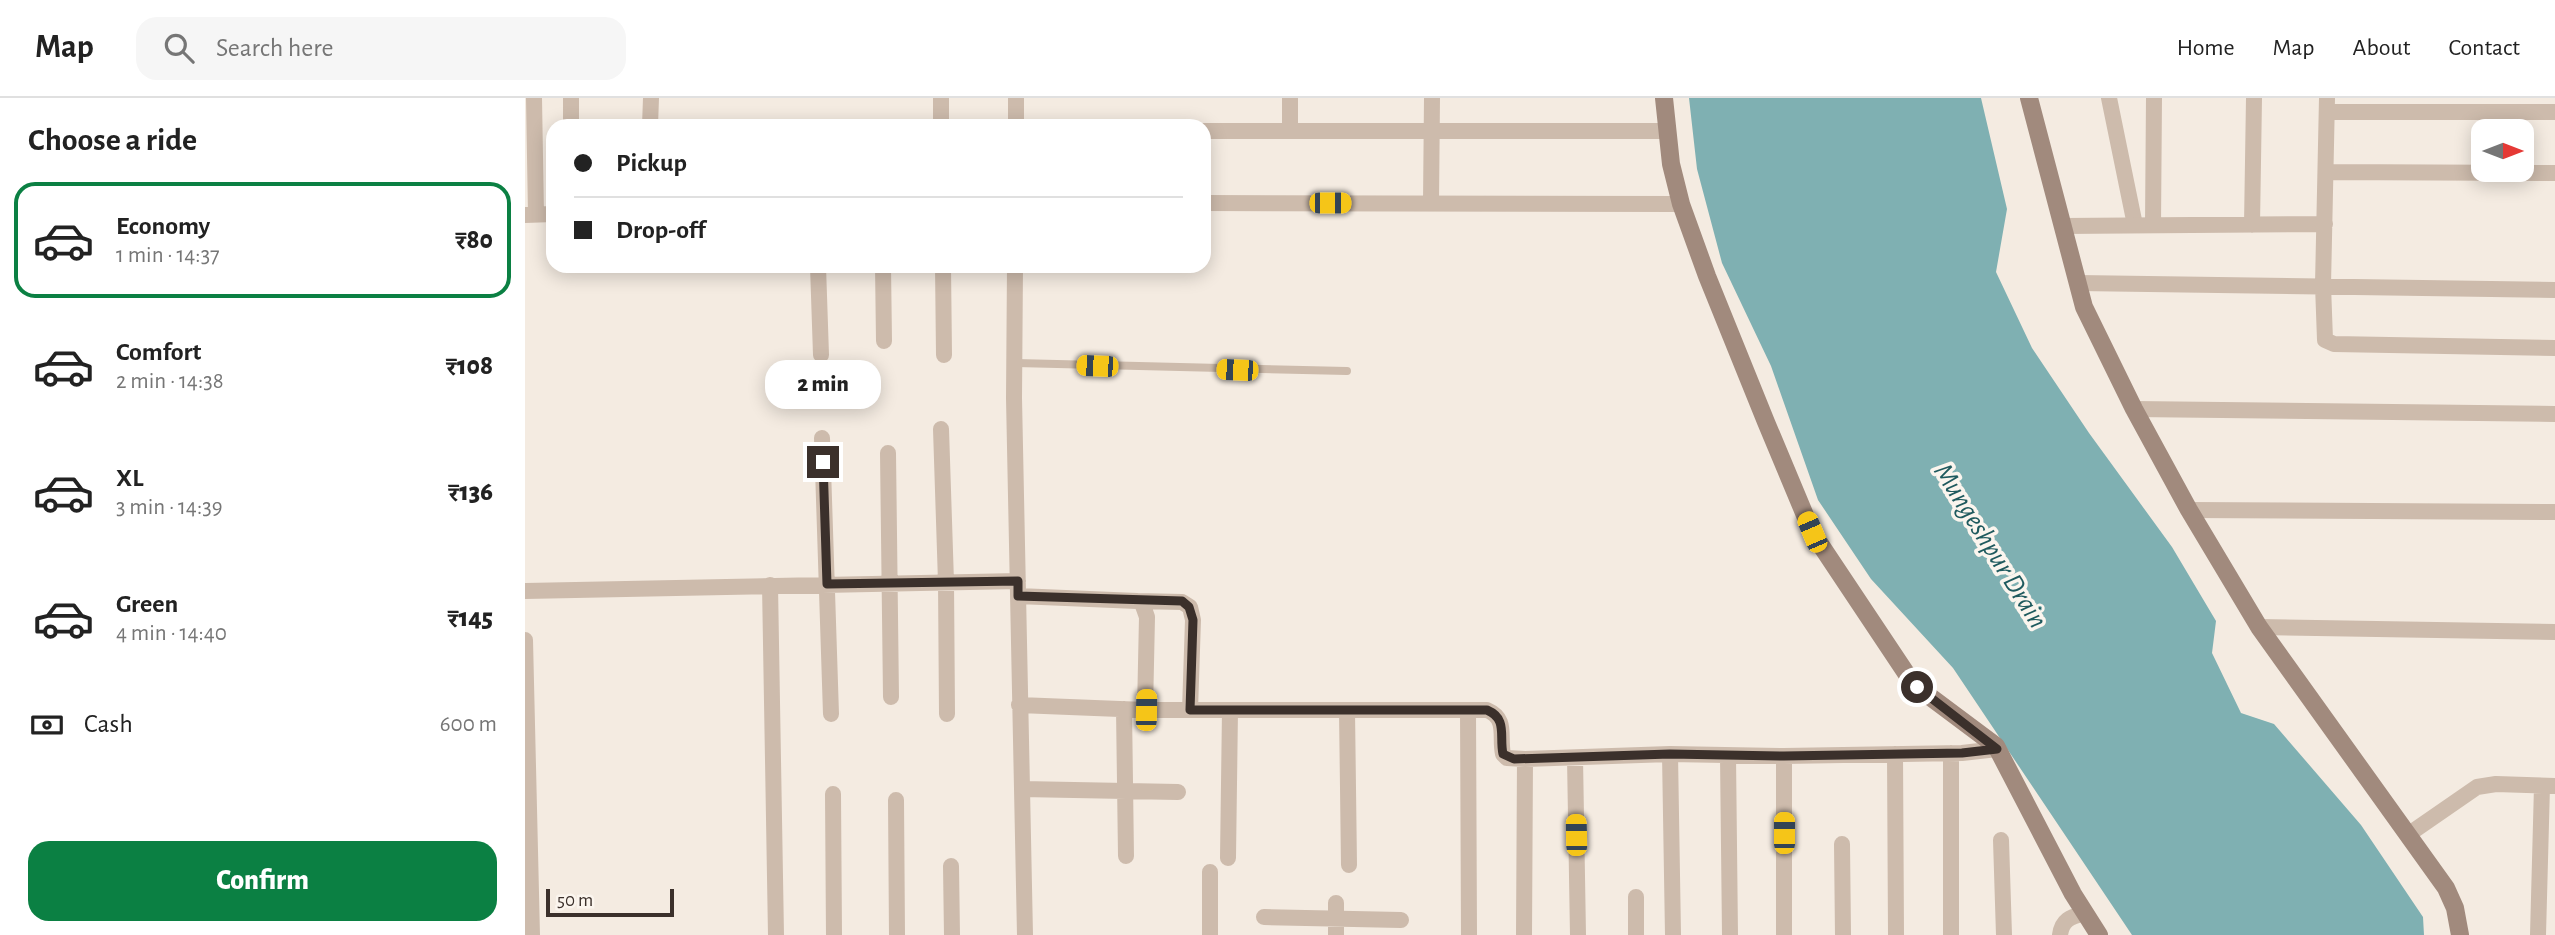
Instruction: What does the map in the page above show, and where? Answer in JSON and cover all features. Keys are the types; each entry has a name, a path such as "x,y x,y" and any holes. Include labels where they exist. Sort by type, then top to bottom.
{"street":[{"path":"534,98 538,215"},
{"path":"571,98 571,119"},
{"path":"650,98 650,119"},
{"path":"940,98 941,119"},
{"path":"1016,98 1016,119"},
{"path":"1290,98 1290,131"},
{"path":"1431,203 1432,98"},
{"path":"1664,98 1671,164 1681,204 1707,276 1812,532 1910,679 1997,749 2099,935"},
{"path":"2029,98 2084,307 2134,409 2189,510 2259,627 2447,888 2461,935"},
{"path":"2109,98 2135,225"},
{"path":"2153,225 2154,98"},
{"path":"2252,225 2254,98"},
{"path":"2555,112 2327,105 2323,285 2323,331 2325,340 2329,343 2555,348"},
{"path":"1211,131 1667,131"},
{"path":"2326,172 2555,173"},
{"path":"1211,202 1681,204"},
{"path":"2063,226 2325,224"},
{"path":"818,273 821,355"},
{"path":"883,273 884,341"},
{"path":"943,273 944,355"},
{"path":"1016,273 1014,363 1025,935"},
{"path":"2078,283 2555,290"},
{"path":"2134,409 2555,414"},
{"path":"941,429 947,714"},
{"path":"822,438 831,714"},
{"path":"888,453 891,697"},
{"path":"2189,510 2555,512"},
{"path":"525,591 946,582 1137,601 1182,601 1189,607 1193,620 1190,710"},
{"path":"770,586 776,935"},
{"path":"1137,601 1146,608 1147,617 1146,710"},
{"path":"2259,627 2555,632"},
{"path":"525,640 532,935"},
{"path":"1019,705 1146,710 1487,710 1497,714 1502,723 1503,754 1507,758 1525,759 1670,754 1784,756 1951,753 1997,749"},
{"path":"1124,709 1126,856"},
{"path":"1229,858 1230,710"},
{"path":"1468,710 1469,935"},
{"path":"1347,711 1349,865"},
{"path":"1951,753 1951,935"},
{"path":"1670,754 1673,935"},
{"path":"1895,754 1896,935"},
{"path":"1728,756 1730,935"},
{"path":"1784,756 1784,935"},
{"path":"1575,758 1578,935"},
{"path":"1524,935 1525,759"},
{"path":"2409,834 2477,787 2496,784 2548,786 2538,935"},
{"path":"1022,789 1178,792"},
{"path":"834,794 834,935"},
{"path":"896,800 897,935"},
{"path":"2001,840 2004,935"},
{"path":"1842,844 1843,935"},
{"path":"951,866 952,935"},
{"path":"1210,872 1210,935"},
{"path":"1636,897 1636,935"},
{"path":"2060,935 2061,925 2065,920 2085,913"},
{"path":"1264,917 1401,920"}],"lane":[{"path":"1014,363 1347,371"}],"water":[{"name":"Mungeshpur Drain","path":"1689,98 1981,98 2007,209 1996,272 2032,348 2089,433 2172,547 2216,621 2212,653 2241,713 2274,724 2361,825 2423,917 2424,935 2132,935 1953,668 1871,579 1818,500 1771,366 1722,263 1697,169"}],"route":[{"path":"823,462 827,584 1018,581 1018,596 1182,601 1189,607 1193,620 1190,710 1487,710 1497,714 1502,723 1503,754 1514,759 1670,754 1784,756 1962,753 1997,749 1917,687"}]}
